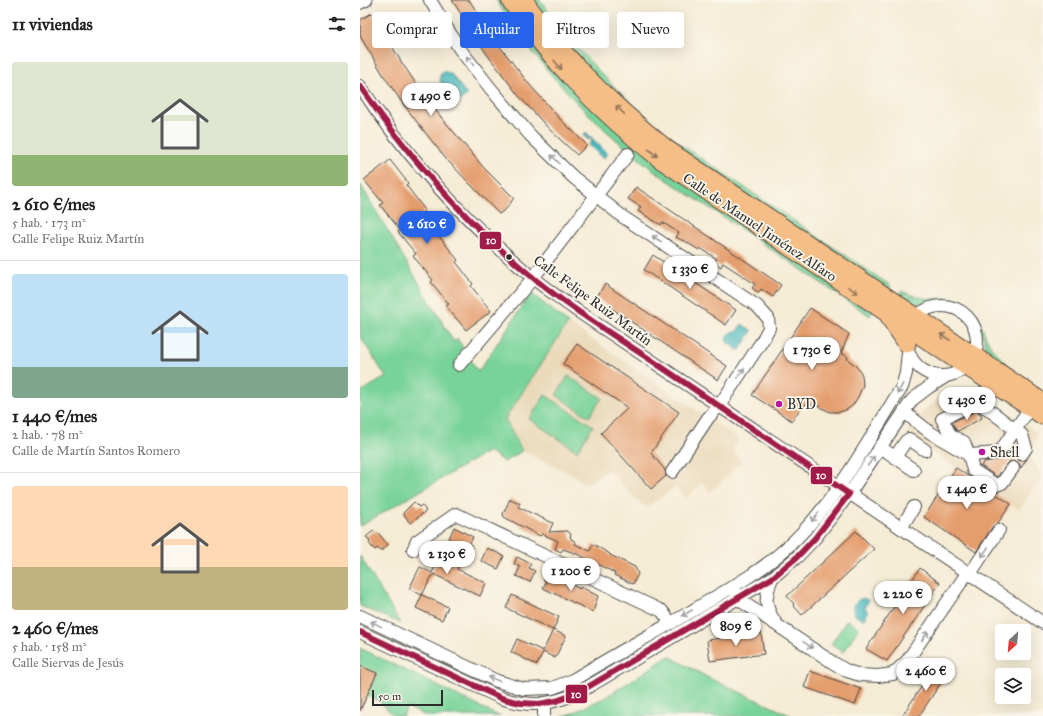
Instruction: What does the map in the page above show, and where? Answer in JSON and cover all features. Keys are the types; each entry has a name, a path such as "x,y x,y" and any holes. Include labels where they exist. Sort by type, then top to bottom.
{"highway":[{"name":"Calle de Manuel Jiménez Alfaro","path":"510,0 526,25 559,67 624,130 661,160 886,312 910,335"},
{"name":"Calle de Manuel Jiménez Alfaro","path":"524,0 534,16 565,54 595,86 634,123 910,335 971,362 1039,409"}],"street":[{"path":"360,3 366,0"},
{"path":"430,0 459,48 491,89 530,135 574,177 624,217 757,306 768,318 769,328 762,341 719,406 708,418 672,472"},
{"name":"Calle Felipe Ruiz Martín","path":"360,86 378,114 403,147 439,189 486,236 533,278 576,310 1043,623"},
{"path":"459,365 533,278 628,154"},
{"path":"360,632 501,698 518,703 530,705 545,703 576,694 772,578 797,557 815,538 849,494 917,395 945,377 954,375 971,362 977,349 977,335 975,328 967,316 962,311 948,306 934,306 921,312 910,335 906,373 902,387 839,486 806,528 784,550 765,565 733,586 571,680 552,688 521,688"},
{"path":"910,335 915,363 922,370 931,374 945,377"},
{"path":"1013,468 1002,483 996,485 973,470 964,442 951,436 942,419 976,402 1016,429 1022,435 1026,448 1022,454"},
{"path":"904,412 931,433 969,455 999,453 1016,429 1039,409"},
{"path":"895,457 909,439 925,450"},
{"path":"880,447 914,470"},
{"path":"901,528 914,507"},
{"path":"414,550 417,541 456,514 662,611 671,623"},
{"path":"733,586 738,599 847,671 860,675 878,676 893,674 907,661 999,530"},
{"path":"772,578 768,587 766,603 770,614 776,623"},
{"path":"719,610 749,606"},
{"path":"360,616 497,681 521,688 545,703"},
{"path":"544,716 545,703 560,685"}],"shaded area":[{"path":"568,323 739,439 734,446 734,452 742,461 711,492 702,483 686,499 675,487 647,507 642,505 609,470 585,485 575,476 522,451 505,419"},
{"name":"Shell","path":"959,394 979,397 990,401 1038,433 1030,457 1042,476 1019,510 906,434 920,414 937,400 947,396"}],"green space":[{"path":"496,0 504,0 512,12 504,12"},
{"path":"532,0 540,0 549,12 542,13"},
{"path":"534,36 542,42 542,48 549,48 874,310 870,316 666,179 642,161 618,142 572,98 529,48 534,48"},
{"path":"570,48 578,48 602,75 674,140 891,286 887,292 670,145 595,79"},
{"path":"360,184 454,342 457,338 478,372 531,293 568,323 505,419 522,451 504,462 489,451 360,526 360,392 386,377 360,336"},
{"path":"901,291 923,298 956,300 967,305 980,322 992,348 1007,364 1004,369 988,351 981,328 968,310 954,303 945,301 911,304 897,297"},
{"path":"568,376 602,398 589,417 556,395"},
{"path":"545,395 593,426 577,451 529,419"},
{"path":"360,556 400,623 360,606"},
{"path":"847,620 859,628 843,652 831,644"},
{"path":"360,648 499,716 426,716 407,707 403,716 394,716 379,701 367,695 377,674 360,666"},
{"path":"669,656 709,678 792,716 563,716 606,697"}],"water":[{"path":"444,71 451,74 467,95 457,103 440,81 440,75"},
{"path":"586,132 608,154 603,159 589,145 592,141 589,138 588,140 583,135"},
{"path":"742,324 752,331 739,351 727,342 726,337 731,332 736,332"},
{"path":"863,598 868,600 865,607 868,613 864,619 859,618 854,613 853,609 856,603"}],"building":[{"path":"452,0 469,0 477,12 460,12"},
{"path":"372,13 372,48 393,48 421,91 441,117 484,168 514,198 506,209 499,214 446,159 403,104 360,36 360,20"},
{"path":"483,48 501,48 529,84 560,119 587,145 577,155 550,130 518,95"},
{"path":"390,160 408,183 406,185 425,210 423,212 441,234 438,235 458,260 456,262 473,284 471,286 491,311 466,330 446,306 449,304 431,282 433,280 413,256 416,254 398,232 400,230 380,205 383,203 364,180"},
{"path":"636,187 781,285 773,297 761,289 759,293 752,288 755,284 723,263 721,267 714,262 717,259 700,248 699,250 676,237 679,233 662,222 661,225 638,211 641,207 628,199"},
{"path":"653,255 736,310 726,325 644,270"},
{"path":"605,284 727,366 718,380 596,298"},
{"path":"810,308 849,334 841,353 848,357 847,359 860,371 863,385 852,406 846,410 830,412 808,403 800,409 792,421 752,395"},
{"path":"577,344 679,412 651,453 665,470 666,476 651,489 601,433 628,408 563,364"},
{"path":"976,411 980,413 982,418 958,431 956,430 952,422"},
{"path":"1013,446 1015,448 1015,454 1018,460 1022,461 1027,459 1020,469 1018,462 1010,461 997,477 981,466 984,462 1003,459"},
{"path":"956,468 1011,504 998,523 993,526 976,552 924,517"},
{"path":"510,499 520,503 518,507 553,523 549,532 567,531 571,534 571,539 576,542 575,544 590,551 593,544 610,555 635,567 638,574 633,584 577,554 563,549 561,552 555,549 558,541 542,534 540,536 504,517 503,514"},
{"path":"414,502 419,507 422,505 426,511 410,523 403,513"},
{"path":"454,527 473,537 470,543 472,548 465,552 457,569 486,583 480,596 433,574 422,595 409,589 420,567 432,573 438,560 445,563 453,544 448,541"},
{"path":"374,531 379,534 388,545 381,551 377,548 375,550 370,545 369,539 366,537"},
{"path":"856,531 874,549 802,615 787,596"},
{"path":"487,548 504,556 498,569 481,561"},
{"path":"517,557 531,564 529,568 535,571 530,582 516,576 520,567 514,564"},
{"path":"920,568 940,583 887,661 866,649"},
{"path":"547,573 554,577 556,574 564,578 562,580 580,589 581,587 598,596 593,612 543,588 546,582 544,581"},
{"path":"422,595 448,607 442,620 416,608"},
{"path":"512,595 559,617 553,630 506,608"},
{"path":"553,630 566,636 555,658 543,652 537,665 511,652 517,639 543,651"},
{"path":"761,633 764,654 710,661 707,640"},
{"path":"936,664 945,669 943,673 946,675 919,716 902,716 929,675 928,674 933,666 934,667"},
{"path":"360,666 377,673 360,711"},
{"path":"810,671 861,689 855,705 804,687"}],"transit line":[{"name":"10","path":"360,86 399,139 441,190 487,237 537,281 580,313 849,494 815,538 797,557 772,578 576,694 556,701 539,704 521,703 501,698 360,632"}],"place":[{"name":"BYD","path":"779,404"},
{"name":"Shell","path":"982,452"}]}
